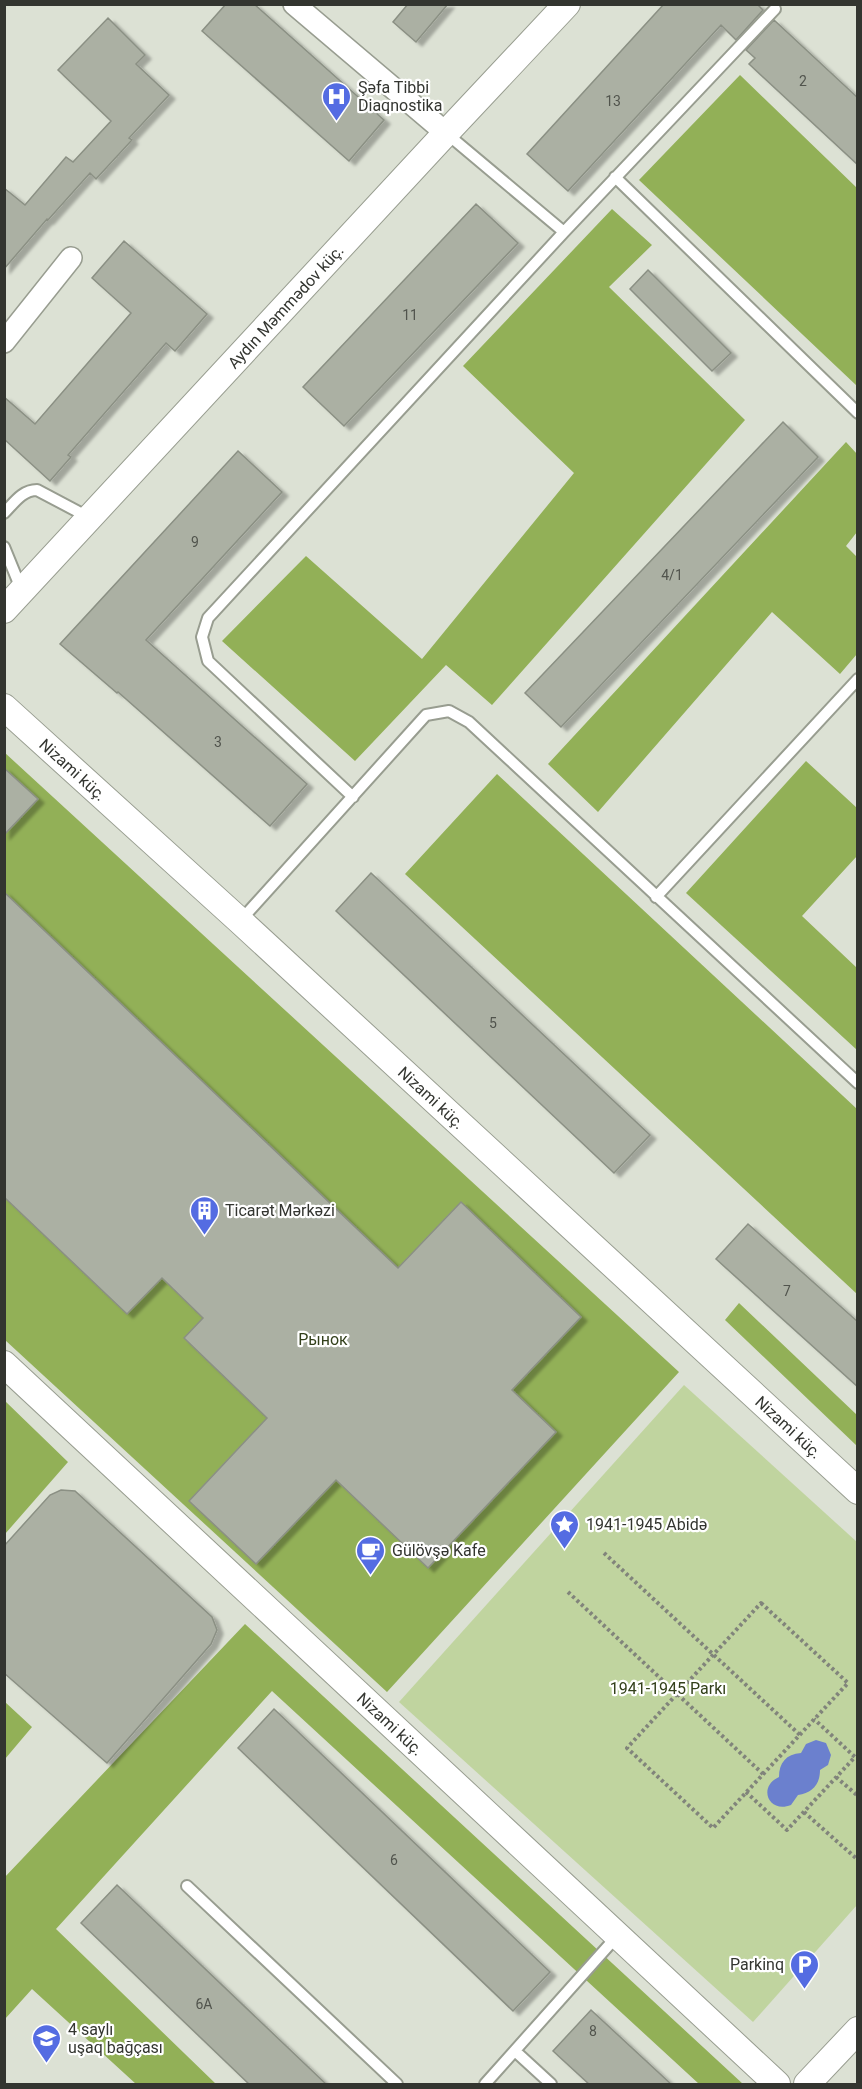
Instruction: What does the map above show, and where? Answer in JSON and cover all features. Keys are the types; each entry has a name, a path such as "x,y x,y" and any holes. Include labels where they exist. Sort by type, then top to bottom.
{"street":[{"path":"294,4 446,133"},
{"name":"Aydın Məmmədov küç.","path":"4,610 567,4"},
{"path":"4,342 71,258"},
{"name":"Nizami küç.","path":"4,707 240,921 858,1491"},
{"name":"Nizami küç.","path":"5,1365 777,2085"},
{"path":"807,2085 858,2030"}],"lane":[{"path":"353,797 208,661 202,637 208,618 615,177 775,9"},
{"path":"446,133 564,232"},
{"path":"615,177 858,413"},
{"path":"4,513 29,490 37,490 91,518"},
{"path":"4,547 22,592"},
{"path":"656,897 858,679"},
{"path":"240,921 426,715 448,711 469,723 858,1083"},
{"path":"187,1886 397,2085"},
{"path":"484,2085 618,1935"},
{"path":"515,2051 551,2085"}],"path":[{"path":"604,1553 800,1735"},
{"path":"568,1592 763,1774"},
{"path":"761,1603 848,1683 713,1828 627,1748 677,1694 761,1603"},
{"path":"746,1792 787,1830 804,1812 855,1757 814,1719"},
{"path":"836,1777 858,1796"},
{"path":"804,1812 858,1860"}],"green space":[{"path":"740,75 857,188 857,386 639,180"},
{"path":"612,209 652,245 609,287 745,420 492,705 446,665 355,761 222,641 306,556 422,659 574,473 463,366"},
{"path":"846,442 857,454 857,532 846,546 857,557 857,654 840,674 772,612 598,812 548,764"},
{"name":"Рынок","path":"4,752 679,1372 387,1692 5,1340"},
{"path":"806,761 857,808 857,856 802,916 857,968 857,1050 686,893"},
{"path":"497,774 857,1109 857,1294 405,874"},
{"path":"739,1303 857,1415 857,1446 725,1320"},
{"name":"1941-1945 Parkı","path":"684,1385 857,1542 857,1905 753,2022 399,1702"},
{"path":"5,1401 68,1462 5,1534"},
{"path":"245,1624 743,2084 699,2084 272,1691 56,1929 216,2084 136,2084 32,1989 5,2019 4,1878"},
{"path":"5,1702 32,1727 5,1759"}],"water":[{"path":"816,1740 826,1743 831,1755 828,1765 820,1770 817,1784 811,1790 798,1795 791,1805 783,1807 772,1803 768,1798 768,1787 779,1777 780,1767 784,1760 791,1755 801,1753 806,1744"}],"building":[{"path":"226,4 254,4 384,120 349,161 202,31"},
{"path":"408,4 448,4 416,42 393,22"},
{"path":"664,4 757,4 763,10 736,40 721,25 568,191 527,154"},
{"path":"108,18 145,55 136,64 169,95 129,138 132,140 96,179 90,173 4,269 4,188 25,205 66,157 73,162 111,121 58,70"},
{"path":"774,20 858,98 858,165 749,64 755,58 746,50"},
{"path":"476,204 518,243 344,426 303,387"},
{"path":"124,241 207,314 175,351 166,343 68,455 71,457 50,481 4,439 4,397 35,424 131,313 92,278"},
{"path":"648,270 731,353 712,371 630,289"},
{"path":"783,422 818,457 561,727 525,693"},
{"path":"238,451 282,492 146,640 307,784 270,826 60,644"},
{"path":"4,768 38,799 4,835"},
{"path":"371,873 650,1135 614,1173 336,911"},
{"name":"Ticarət Mərkəzi","path":"4,892 398,1268 461,1202 581,1317 512,1390 556,1432 428,1568 336,1480 256,1564 189,1501 267,1418 184,1338 203,1318 162,1278 127,1314 4,1197"},
{"path":"748,1224 858,1322 858,1387 716,1259"},
{"path":"61,1490 75,1491 212,1617 217,1630 211,1644 107,1763 4,1673 4,1546 50,1495"},
{"path":"274,1709 550,1972 513,2011 238,1748"},
{"path":"117,1885 327,2085 250,2085 81,1923"},
{"path":"591,2010 672,2085 590,2085 553,2051"}],"place":[{"name":"Şəfa Tibbi Diaqnostika","path":"337,122"},
{"name":"Ticarət Mərkəzi","path":"204,1236"},
{"name":"1941-1945 Abidə","path":"565,1550"},
{"name":"Gülövşə Kafe","path":"371,1576"},
{"name":"Parkinq","path":"805,1990"},
{"name":"4 saylı uşaq bağçası","path":"47,2064"}]}
